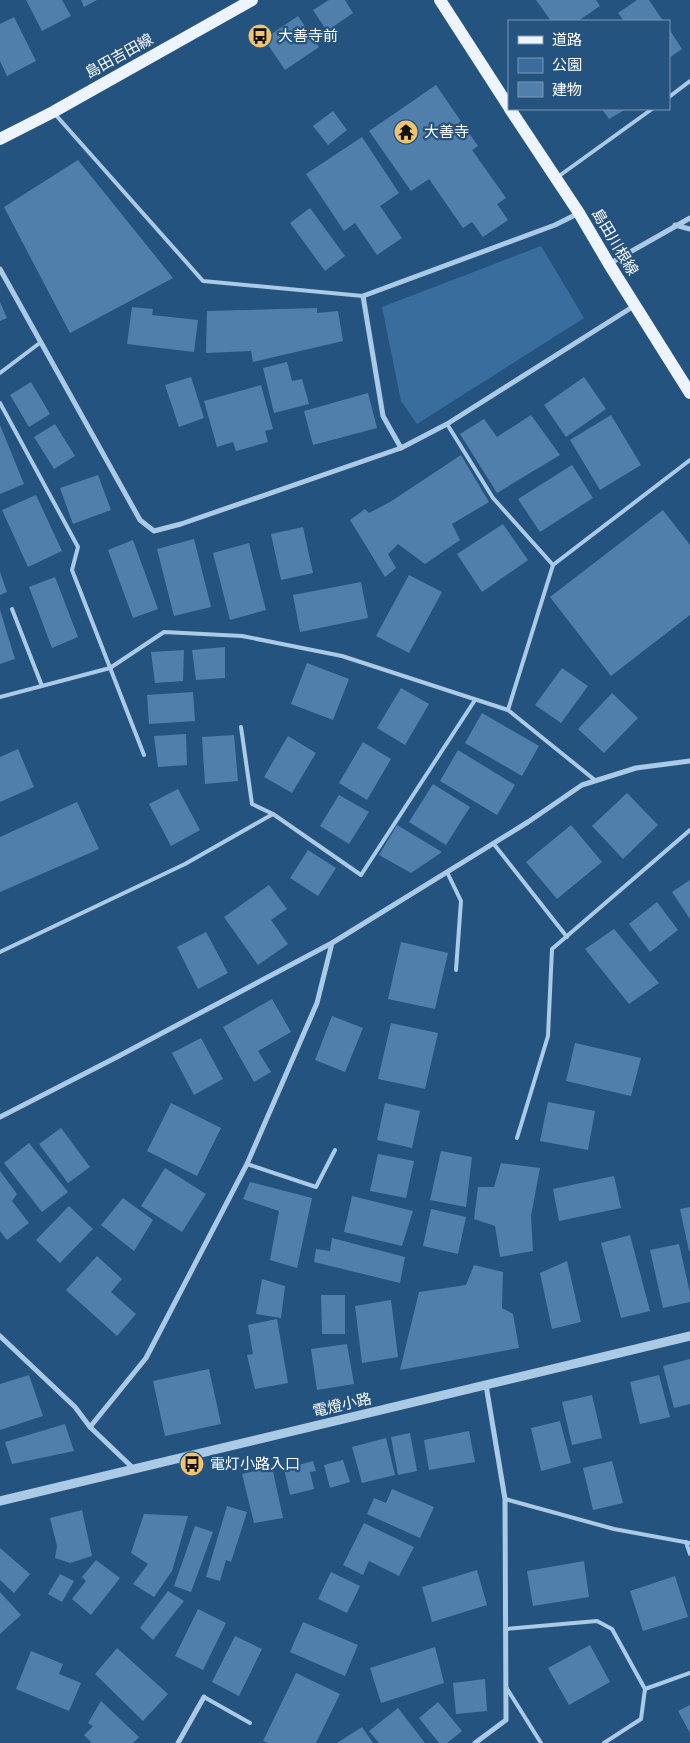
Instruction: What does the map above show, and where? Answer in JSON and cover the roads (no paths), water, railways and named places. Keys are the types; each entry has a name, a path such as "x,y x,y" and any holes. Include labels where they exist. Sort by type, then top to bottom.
{"main road":[{"name":"島田吉田線","path":"0,139 53,112 252,0"},
{"name":"島田川根線","path":"440,0 508,106"},
{"name":"島田川根線","path":"510,110 579,213 690,393"}],"street":[{"path":"401,448 383,416 363,296 555,225 579,213"},
{"path":"609,264 690,218"},
{"path":"675,225 690,229"},
{"path":"0,269 140,520 154,531 181,524 401,448 447,424 634,305"},
{"path":"0,1116 117,1058 332,943 494,844 582,785 636,768 690,761"},
{"path":"90,1427 146,1358 247,1164 317,1003 332,943"},
{"path":"0,1336 75,1407 90,1427 134,1468"},
{"name":"電燈小路","path":"0,1501 690,1336"},
{"path":"475,1743 506,1720 506,1499 486,1385"},
{"path":"178,1743 204,1697"}],"lane":[{"path":"670,96 690,81"},
{"path":"555,179 651,110"},
{"path":"53,112 204,281 363,296"},
{"path":"0,373 41,342"},
{"path":"0,403 78,547 72,570 144,755"},
{"path":"447,424 493,498 553,565"},
{"path":"508,710 553,565 690,460"},
{"path":"12,609 42,686"},
{"path":"0,697 110,668 164,632 242,636 342,656 508,710 596,781"},
{"path":"241,727 252,804 273,814 360,874 475,700"},
{"path":"0,952 185,864 273,814"},
{"path":"517,1138 548,1036 552,949 690,830"},
{"path":"494,844 567,936"},
{"path":"447,872 461,900 456,970"},
{"path":"247,1164 316,1188 335,1150"},
{"path":"506,1499 614,1529 688,1543 690,1554"},
{"path":"506,1629 597,1621 612,1629 645,1689 641,1719 604,1743"},
{"path":"645,1689 690,1673"},
{"path":"506,1687 541,1743"},
{"path":"204,1697 250,1723"}],"place":[{"name":"大善寺前","path":"260,36"},
{"name":"大善寺","path":"406,132"},
{"name":"電灯小路入口","path":"192,1464"}]}
